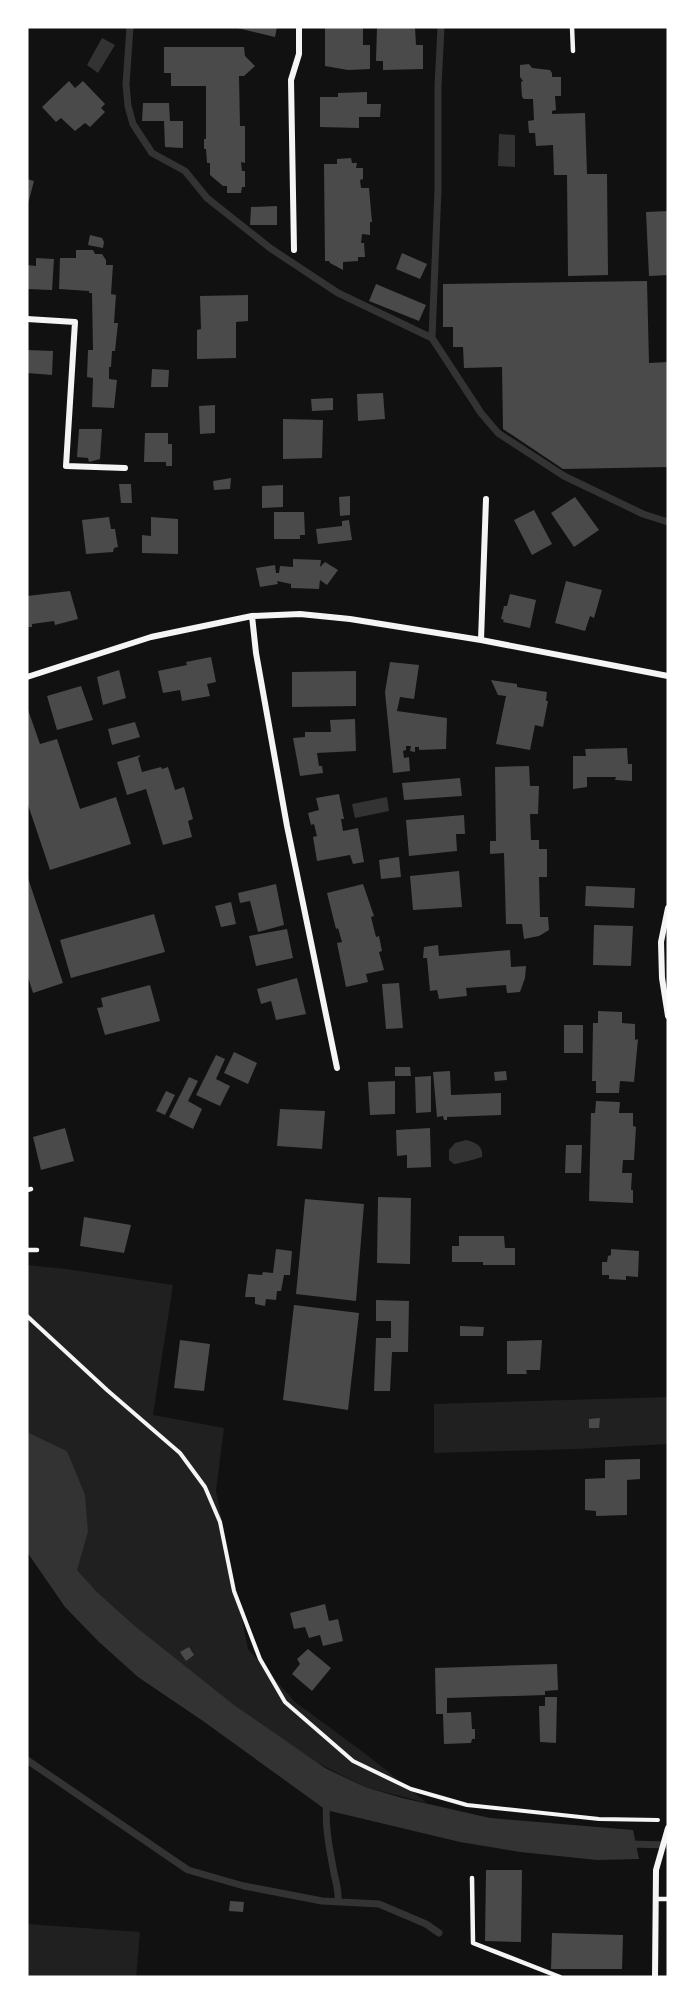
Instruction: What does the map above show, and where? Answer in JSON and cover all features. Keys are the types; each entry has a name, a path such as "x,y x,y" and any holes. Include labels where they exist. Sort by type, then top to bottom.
{"street":[{"path":"294,250 291,80 298,54 299,27"},
{"path":"27,319 75,322 66,466 125,468"},
{"path":"481,640 486,500"},
{"path":"27,677 151,637 252,616 300,614 481,640 668,676"},
{"path":"252,616 256,653 287,826 337,1068"},
{"path":"668,908 661,942 662,978 668,1016"},
{"path":"655,1977 656,1870 667,1830"}],"lane":[{"path":"572,27 573,51"},
{"path":"27,1250 37,1250"},
{"path":"472,1878 473,1942 560,1977"},
{"path":"656,1899 668,1899"}],"path":[{"path":"27,1316 180,1453 205,1487 220,1522 234,1591 260,1659 285,1702 353,1761 411,1789 467,1805 599,1819 668,1820"}],"shaded area":[{"path":"102,38 115,45 98,73 87,65"},
{"path":"499,134 515,135 515,167 498,166"},
{"path":"387,797 389,811 355,818 352,804"},
{"path":"466,1140 480,1147 482,1157 454,1164 449,1160 449,1150 455,1143"},
{"path":"27,1265 173,1285 153,1415 224,1428 216,1491 248,1649 295,1702 427,1803 365,1787 314,1761 264,1728 201,1681 136,1627 97,1592 76,1569 88,1532 67,1451 27,1432"},
{"path":"668,1397 668,1444 434,1453 434,1404"},
{"path":"27,1432 67,1451 85,1495 88,1532 77,1570 97,1592 136,1627 234,1705 325,1768 365,1787 490,1818 633,1830 639,1859 597,1860 520,1852 460,1842 326,1810 138,1677 65,1607 27,1552"},
{"path":"27,1924 140,1932 136,1977 27,1977"}],"building":[{"path":"233,27 277,27 275,37"},
{"path":"325,27 363,27 363,45 370,45 370,69 348,70 325,66"},
{"path":"377,27 415,27 416,45 423,45 423,69 383,70 383,61 376,61"},
{"path":"164,47 244,47 245,56 255,66 244,76 239,76 240,126 245,126 245,163 241,162 242,171 245,171 245,187 242,187 241,193 227,193 227,186 223,186 210,175 210,163 207,163 206,149 204,149 206,86 171,86 171,73 164,73"},
{"path":"529,64 532,68 550,70 552,77 561,77 561,96 555,96 556,110 552,111 552,114 585,113 587,174 607,174 608,275 568,276 567,175 554,175 553,145 536,146 535,133 529,133 528,121 534,120 533,99 522,97 521,82 523,81 520,77 520,65"},
{"path":"69,81 75,88 83,81 105,104 101,108 105,112 90,127 85,123 75,131 61,118 56,122 42,107"},
{"path":"367,92 367,104 381,104 380,117 359,117 359,128 320,127 320,97 338,97 338,93"},
{"path":"143,103 169,103 170,121 183,121 183,148 165,147 164,121 142,121"},
{"path":"351,158 352,163 357,163 356,168 363,168 361,188 369,188 372,222 370,222 370,235 362,234 361,243 364,243 365,257 358,257 358,261 343,262 343,270 325,261 324,164 337,164 337,159"},
{"path":"27,179 34,181 28,204 27,204"},
{"path":"277,206 277,225 250,225 251,207"},
{"path":"668,211 668,275 649,276 646,212"},
{"path":"90,235 102,238 103,248 88,245"},
{"path":"76,250 93,250 95,254 102,254 106,265 113,265 111,294 116,295 114,323 118,323 115,351 112,351 111,367 109,367 109,379 117,380 114,408 92,407 93,378 87,377 88,350 93,350 92,293 59,289 60,258 76,258"},
{"path":"402,253 427,264 420,279 396,269"},
{"path":"36,258 54,259 52,290 27,289 27,265 36,266"},
{"path":"647,281 649,363 668,362 668,467 563,469 503,429 502,367 464,368 463,347 453,347 453,327 443,327 443,284"},
{"path":"376,284 426,305 419,321 369,301"},
{"path":"248,295 248,321 236,322 236,358 197,359 197,330 201,329 200,296"},
{"path":"27,350 53,351 52,375 27,373"},
{"path":"152,369 169,370 168,387 151,387"},
{"path":"383,393 385,419 358,421 357,394"},
{"path":"333,398 333,410 312,411 311,399"},
{"path":"215,405 215,433 200,434 199,406"},
{"path":"283,419 323,420 322,458 283,459"},
{"path":"79,429 102,429 100,459 89,462 88,458 77,457"},
{"path":"145,433 168,433 168,444 172,444 172,466 166,466 166,462 144,462"},
{"path":"231,478 230,489 214,490 213,481"},
{"path":"119,484 131,484 132,503 121,503"},
{"path":"283,485 283,507 262,508 262,486"},
{"path":"350,496 350,515 340,516 339,497"},
{"path":"575,497 599,530 574,547 551,513"},
{"path":"534,510 552,544 532,555 514,520"},
{"path":"274,512 304,512 305,535 300,535 300,539 274,539"},
{"path":"109,517 111,529 115,529 118,547 114,548 113,552 86,554 82,520"},
{"path":"151,517 178,519 178,554 142,553 142,535 151,536"},
{"path":"349,520 352,540 318,544 316,529 342,526 342,521"},
{"path":"293,559 321,560 320,567 325,562 338,570 327,585 320,580 319,589 291,588 291,584 277,581 278,584 260,587 256,568 275,565 276,573 279,573 280,566 293,567"},
{"path":"566,581 602,590 594,618 590,616 585,631 555,623"},
{"path":"70,591 78,619 55,625 54,621 32,624 32,627 27,627 27,596"},
{"path":"510,594 536,600 530,628 503,622 504,620 501,619"},
{"path":"211,657 216,682 207,684 210,696 182,701 180,690 163,693 158,671"},
{"path":"390,662 419,665 414,699 400,697 397,711 447,718 446,749 419,750 419,747 415,747 415,752 410,751 411,746 406,746 406,750 403,751 404,758 409,757 410,771 393,773 385,692"},
{"path":"119,670 126,698 103,705 97,677"},
{"path":"356,671 356,706 292,707 292,672"},
{"path":"491,680 547,692 546,701 548,701 543,727 535,725 530,750 496,744 506,696 498,695"},
{"path":"81,686 93,720 57,730 47,696"},
{"path":"27,707 40,744 57,739 80,809 116,797 131,844 50,870 27,802"},
{"path":"355,719 356,751 317,753 319,766 322,766 323,773 300,776 293,738 305,737 305,732 331,732 330,720"},
{"path":"135,722 140,737 112,745 108,729"},
{"path":"627,748 628,764 632,764 632,781 615,780 616,777 587,777 587,787 573,789 573,756 586,756 585,749"},
{"path":"141,755 138,758 142,772 168,767 175,790 184,787 193,819 188,821 192,837 163,845 146,789 127,795 117,762"},
{"path":"529,766 530,786 539,786 538,814 530,814 531,840 539,840 539,849 547,849 547,877 539,877 540,917 548,917 549,930 539,936 524,939 522,924 506,924 504,853 490,854 490,841 496,841 495,767"},
{"path":"460,778 462,796 404,800 402,783"},
{"path":"339,794 344,819 341,819 343,831 358,828 364,862 353,864 350,855 317,861 313,837 317,836 308,813 319,810 316,798"},
{"path":"464,815 465,834 456,834 457,851 409,856 406,820"},
{"path":"399,857 401,877 381,879 379,860"},
{"path":"459,871 462,907 413,910 410,876"},
{"path":"27,875 63,983 33,993 27,974"},
{"path":"276,884 284,925 258,932 250,901 240,903 238,893"},
{"path":"363,884 374,916 371,917 376,937 379,936 382,951 379,952 384,970 366,974 368,982 346,987 337,943 342,942 338,928 336,929 327,893"},
{"path":"586,886 635,888 634,908 585,906"},
{"path":"231,902 236,924 221,927 215,906"},
{"path":"154,914 165,952 71,978 60,940"},
{"path":"594,925 633,926 631,966 593,965"},
{"path":"287,929 293,958 256,966 249,936"},
{"path":"438,945 439,956 510,950 511,967 526,966 520,992 507,993 506,985 466,988 467,996 439,999 437,990 430,991 427,958 423,958 424,947"},
{"path":"297,978 306,1014 276,1020 271,1001 261,1004 257,989"},
{"path":"399,983 403,1028 386,1029 382,984"},
{"path":"150,985 160,1021 105,1035 97,1008 103,1007 101,998"},
{"path":"598,1011 622,1012 622,1023 635,1024 635,1040 638,1039 634,1082 620,1081 619,1093 596,1093 596,1081 592,1081 593,1023 598,1023"},
{"path":"564,1025 583,1025 583,1053 564,1053"},
{"path":"234,1052 257,1063 248,1084 224,1073"},
{"path":"216,1055 225,1059 216,1079 230,1086 220,1106 196,1095"},
{"path":"395,1067 410,1067 411,1076 395,1076"},
{"path":"450,1071 451,1095 501,1093 501,1115 447,1117 447,1120 444,1120 443,1116 437,1117 433,1072"},
{"path":"506,1071 507,1080 495,1081 494,1072"},
{"path":"431,1076 431,1112 416,1113 415,1077"},
{"path":"189,1077 198,1081 188,1101 202,1109 193,1129 169,1117"},
{"path":"395,1081 395,1114 370,1115 368,1082"},
{"path":"166,1091 175,1095 165,1115 156,1111"},
{"path":"596,1101 620,1102 619,1113 633,1113 633,1126 636,1127 634,1160 623,1160 622,1173 632,1173 633,1203 589,1201 591,1113 595,1113"},
{"path":"280,1109 325,1111 322,1149 277,1146"},
{"path":"65,1128 74,1161 41,1170 33,1137"},
{"path":"430,1128 431,1167 407,1168 407,1155 397,1156 396,1130"},
{"path":"566,1145 582,1145 581,1173 565,1173"},
{"path":"378,1197 411,1198 410,1264 377,1263"},
{"path":"305,1199 364,1204 356,1301 296,1294"},
{"path":"84,1217 131,1225 124,1253 80,1246"},
{"path":"459,1236 504,1236 505,1248 515,1248 515,1265 452,1262 452,1246 459,1246"},
{"path":"276,1249 292,1251 290,1275 284,1275 281,1291 277,1291 276,1300 266,1299 265,1306 255,1304 255,1297 245,1297 248,1274 273,1273"},
{"path":"611,1249 639,1251 638,1277 626,1276 626,1280 609,1279 609,1275 602,1275 602,1262 607,1262"},
{"path":"376,1300 409,1301 408,1352 392,1352 390,1391 374,1391 376,1338 391,1338 391,1321 376,1321"},
{"path":"294,1305 359,1313 348,1410 283,1400"},
{"path":"460,1326 484,1327 483,1336 460,1336"},
{"path":"180,1340 210,1344 204,1391 174,1388"},
{"path":"542,1340 540,1370 526,1370 527,1374 507,1374 507,1341"},
{"path":"600,1418 599,1428 589,1428 589,1419"},
{"path":"640,1459 640,1479 627,1480 627,1515 596,1516 596,1511 585,1510 585,1479 605,1478 605,1460"},
{"path":"325,1604 329,1621 338,1619 343,1641 323,1646 320,1635 309,1638 305,1627 294,1629 290,1613"},
{"path":"189,1647 194,1655 186,1661 180,1652"},
{"path":"308,1649 331,1668 312,1691 292,1674 300,1664 297,1659"},
{"path":"557,1664 558,1690 545,1691 545,1695 447,1698 447,1713 471,1712 475,1739 472,1739 471,1743 444,1744 443,1714 436,1714 435,1668"},
{"path":"545,1697 557,1697 556,1743 540,1742 539,1706 545,1706"},
{"path":"486,1870 522,1870 521,1942 485,1941"},
{"path":"230,1901 244,1902 243,1912 229,1911"},
{"path":"552,1933 623,1935 622,1969 551,1969"}],"waterway":[{"path":"130,27 126,84 128,106 133,124 152,153 185,171 207,198 270,248 338,293 432,338 481,413 498,433 564,476 643,514 668,522"},
{"path":"432,338 441,27"},
{"path":"27,1760 188,1870 244,1886 322,1901 379,1904 426,1924 439,1933"},
{"path":"327,1802 327,1828 338,1901"},
{"path":"629,1844 668,1845"}]}
